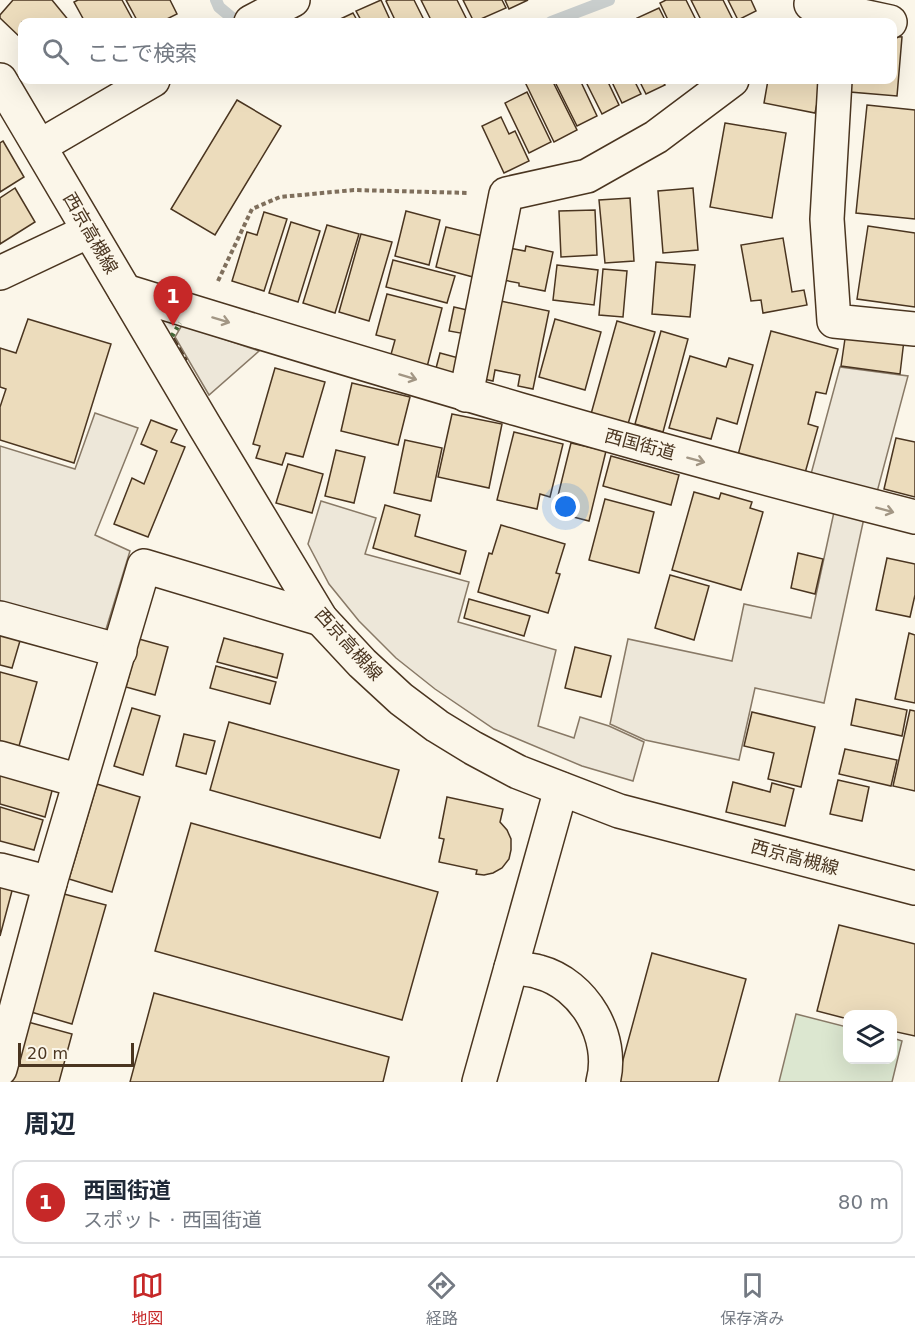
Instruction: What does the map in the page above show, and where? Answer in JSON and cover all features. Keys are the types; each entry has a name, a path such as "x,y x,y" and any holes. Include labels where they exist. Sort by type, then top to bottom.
{"street":[{"path":"260,18 293,0"},
{"path":"819,12 858,18"},
{"path":"897,24 915,28"},
{"name":"西京高槻線","path":"0,80 321,619 362,663 401,699 437,726 518,772 619,811 915,888"},
{"path":"40,146 146,84"},
{"path":"466,394 506,194 587,176 656,137 727,84"},
{"path":"835,84 827,219 834,321 915,329"},
{"path":"0,273 90,231"},
{"name":"西国街道","path":"125,291 641,445 915,517"},
{"path":"0,1069 50,883 144,566 321,619"},
{"path":"0,618 120,651"},
{"path":"0,758 80,781"},
{"path":"479,1082 561,789"},
{"path":"0,870 50,883"},
{"path":"511,968 539,972 568,987 590,1010 603,1039 606,1071 603,1082"}],"path":[{"path":"217,282 252,209 280,198 354,190 506,194"}],"green space":[{"path":"796,1014 843,1026 843,1064 896,1064 892,1082 779,1082"},
{"path":"897,1039 902,1041 897,1062"}],"shaded area":[{"path":"182,325 259,351 209,395 175,337"},
{"path":"840,367 908,376 877,492 811,474"},
{"path":"95,413 138,428 95,535 130,551 103,639 0,610 0,446 75,469"},
{"path":"321,501 376,518 365,554 469,582 458,622 556,650 538,726 574,738 580,717 609,726 644,742 633,781 582,766 494,729 435,689 396,658 359,621 329,584 308,544"},
{"path":"834,512 864,518 824,703 755,688 739,760 645,740 610,724 628,639 732,661 744,604 811,618"}],"building":[{"path":"13,0 52,0 67,18 18,18 18,35 0,18"},
{"path":"78,0 122,0 132,18 83,18 74,2"},
{"path":"126,0 170,0 177,14 169,18 136,18"},
{"path":"381,0 389,18 360,18 356,11"},
{"path":"414,0 423,18 394,18 386,1"},
{"path":"421,0 457,0 466,18 430,18"},
{"path":"463,0 502,0 506,8 483,18 472,18"},
{"path":"505,0 528,0 509,9"},
{"path":"666,0 686,0 695,18 667,18 660,3"},
{"path":"691,0 723,0 732,18 700,18"},
{"path":"728,0 751,0 756,11 737,18"},
{"path":"659,8 664,18 637,18"},
{"path":"353,13 356,18 342,18"},
{"path":"897,36 902,37 897,96 850,92 851,84 897,84"},
{"path":"526,84 554,84 577,130 554,142"},
{"path":"556,84 582,84 597,116 577,126"},
{"path":"587,84 609,84 619,105 602,114"},
{"path":"613,84 636,84 641,94 622,103"},
{"path":"641,84 665,85 646,94"},
{"path":"767,84 821,84 815,113 764,103"},
{"path":"527,92 551,142 529,153 505,103"},
{"path":"237,100 281,126 215,235 171,209"},
{"path":"867,105 915,110 915,219 856,213"},
{"path":"501,117 509,134 515,131 529,161 504,173 482,126"},
{"path":"725,123 786,133 772,218 710,207"},
{"path":"3,141 24,177 0,192 0,143"},
{"path":"15,188 35,222 0,244 0,198"},
{"path":"693,188 698,250 663,253 658,191"},
{"path":"630,198 634,261 605,263 599,200"},
{"path":"595,210 597,255 561,257 559,211"},
{"path":"406,211 440,220 429,265 395,256"},
{"path":"264,212 287,219 264,291 232,281 247,232 257,235"},
{"path":"291,222 320,231 298,302 269,293"},
{"path":"327,225 359,234 335,313 303,303"},
{"path":"868,226 915,233 915,307 857,299"},
{"path":"446,227 483,236 473,277 436,267"},
{"path":"361,234 392,242 369,321 339,312"},
{"path":"783,238 792,292 804,290 807,305 763,313 761,300 751,301 741,245"},
{"path":"526,246 553,252 545,291 498,279 504,247 525,251"},
{"path":"393,260 455,276 447,303 386,287"},
{"path":"656,262 695,265 690,317 652,314"},
{"path":"557,265 598,270 594,305 553,300"},
{"path":"603,269 627,271 623,317 599,315"},
{"path":"387,294 442,308 427,367 390,358 395,340 376,335"},
{"path":"496,300 549,311 533,389 518,386 520,375 495,370 493,381 479,378"},
{"path":"454,307 476,312 471,335 449,331"},
{"path":"28,319 111,344 74,463 0,440 0,407 6,389 0,387 0,348 16,353"},
{"path":"555,319 601,332 585,390 539,377"},
{"path":"617,321 655,332 628,424 591,414"},
{"path":"661,331 688,339 663,432 635,424"},
{"path":"771,331 838,349 826,394 816,392 808,424 818,427 805,473 738,455"},
{"path":"846,332 904,340 900,374 841,366"},
{"path":"440,353 466,360 462,379 435,372"},
{"path":"690,356 726,367 729,358 753,365 737,424 717,418 711,439 669,428"},
{"path":"275,368 325,382 303,457 286,453 282,465 256,458 260,446 253,444"},
{"path":"352,383 410,397 398,445 341,431"},
{"path":"452,414 502,424 489,488 438,477"},
{"path":"151,420 177,430 171,442 185,447 148,537 114,524 132,478 144,484 157,451 141,444"},
{"path":"514,432 563,444 550,497 540,494 537,509 497,500"},
{"path":"896,438 915,442 915,497 884,489"},
{"path":"405,440 442,448 431,501 394,493"},
{"path":"571,443 606,451 589,521 554,512"},
{"path":"336,450 365,457 354,503 325,496"},
{"path":"611,456 679,475 671,505 603,486"},
{"path":"288,464 323,474 312,513 276,503"},
{"path":"694,492 719,499 721,493 752,502 750,508 763,512 741,590 672,570"},
{"path":"605,499 654,512 639,573 589,560"},
{"path":"385,505 420,515 415,536 466,551 460,574 373,548"},
{"path":"501,525 565,544 556,573 560,574 548,613 478,592 489,553 492,554"},
{"path":"798,553 823,559 815,594 791,588"},
{"path":"887,558 915,564 915,595 910,617 876,610"},
{"path":"670,575 709,586 694,640 655,628"},
{"path":"469,599 530,616 524,636 464,618"},
{"path":"0,628 22,634 12,668 0,665"},
{"path":"909,633 915,635 915,703 895,699"},
{"path":"224,638 283,654 277,678 217,662"},
{"path":"139,639 168,647 155,695 126,687"},
{"path":"575,647 611,656 601,697 565,688"},
{"path":"216,666 276,682 270,704 210,688"},
{"path":"0,672 37,682 19,746 0,741"},
{"path":"856,699 907,710 902,736 851,725"},
{"path":"132,708 160,716 143,775 114,766"},
{"path":"910,710 915,711 915,791 893,786"},
{"path":"752,712 815,727 801,787 768,779 774,753 744,746"},
{"path":"229,722 399,770 380,838 210,790"},
{"path":"184,734 215,741 206,774 176,766"},
{"path":"845,749 897,760 891,786 839,774"},
{"path":"0,772 53,787 45,817 0,804"},
{"path":"838,780 869,787 862,821 830,814"},
{"path":"733,782 770,792 772,783 794,789 785,826 726,812"},
{"path":"97,784 140,797 112,892 69,879"},
{"path":"447,797 503,809 500,822 511,839 511,850 509,859 502,868 484,875 476,874 477,870 439,862 444,839 439,838"},
{"path":"0,807 43,820 34,850 0,841"},
{"path":"191,823 438,892 402,1020 155,951"},
{"path":"0,884 13,887 0,936"},
{"path":"64,894 106,905 72,1024 31,1012"},
{"path":"839,925 915,944 915,1036 897,1032 897,1010 843,1010 843,1018 817,1011"},
{"path":"652,953 746,979 718,1082 617,1082"},
{"path":"154,993 389,1057 383,1082 130,1082"},
{"path":"28,1022 72,1034 59,1082 11,1082"}],"waterway":[{"path":"216,0 219,7 232,18"},
{"path":"562,18 609,0"}],"hedge":[{"path":"172,336 180,323"}],"fence":[{"path":"174,338 187,360"}],"place":[{"name":"西国街道","path":"173,326"}]}
